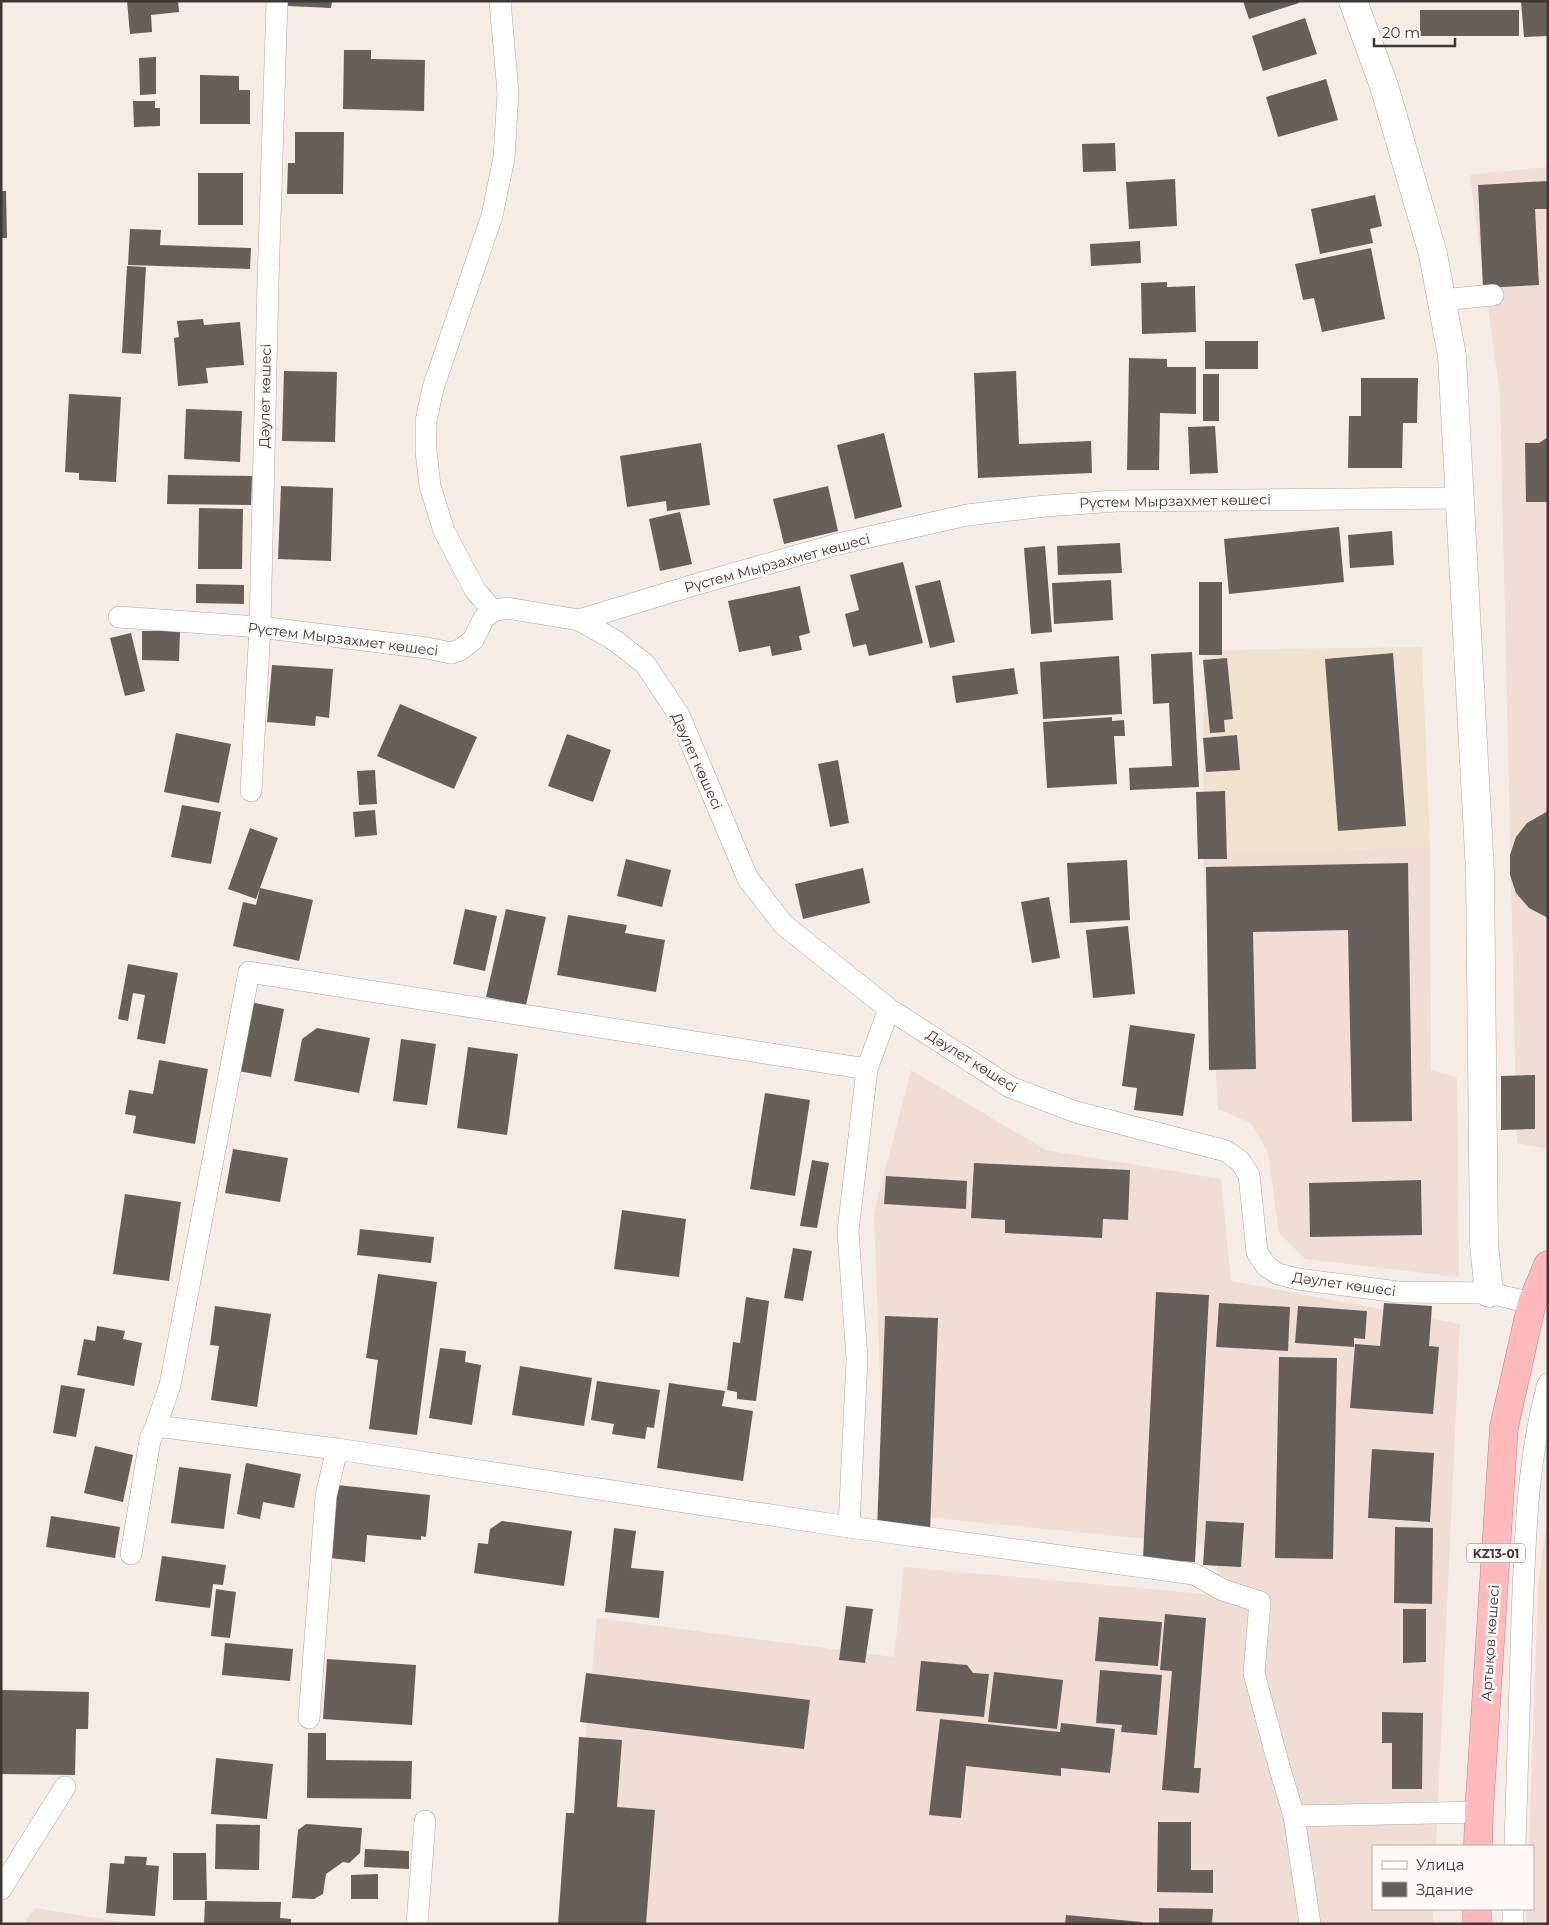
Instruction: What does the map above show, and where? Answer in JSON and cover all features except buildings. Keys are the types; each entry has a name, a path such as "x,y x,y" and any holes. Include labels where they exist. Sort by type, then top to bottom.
{"highway":[{"name":"Артықов көшесі","path":"1478,1845 1504,1427 1532,1303 1548,1265"},
{"path":"1477,1910 1477,1924"}],"main road":[{"path":"1353,1 1384,86 1433,254 1452,356 1480,872 1484,1244 1488,1293"}],"street":[{"name":"Дәулет көшесі","path":"251,791 260,627 268,272 277,1"},
{"path":"493,610 475,590 444,531 430,486 426,451 426,421 433,388 492,216 504,158 508,93 500,1"},
{"path":"1442,300 1493,295"},
{"name":"Рүстем Мырзахмет көшесі","path":"118,617 260,627 427,648 451,653 460,650 473,640 484,618 493,610 507,608 579,620 834,545 967,515 1046,506 1116,501 1461,498"},
{"name":"Дәулет көшесі","path":"579,620 614,640 645,664 679,715 748,879 784,926 889,1009 1010,1087 1076,1112 1226,1151 1240,1161 1249,1176 1258,1252 1266,1266 1278,1274 1298,1279 1398,1292 1488,1293 1532,1303"},
{"path":"131,1554 150,1440 170,1385 249,972 867,1069"},
{"path":"848,1527 857,1359 848,1231 867,1069 889,1009"},
{"path":"1515,1845 1524,1567 1531,1466 1541,1409 1548,1384"},
{"path":"156,1426 337,1449 848,1527 1194,1574 1223,1590 1260,1602 1254,1673 1278,1766 1294,1816 1310,1924"},
{"path":"309,1718 326,1496 337,1449"},
{"path":"1,1889 65,1787"},
{"path":"1294,1816 1479,1812"},
{"path":"417,1924 425,1820"},
{"path":"1513,1910 1513,1924"}],"shaded area":[{"path":"1548,167 1548,1149 1517,1143 1500,396 1470,175"},
{"path":"1422,647 1430,847 1203,852 1204,650"},
{"path":"1430,847 1431,1070 1457,1077 1459,1277 1305,1259 1279,1233 1268,1153 1251,1123 1218,1109 1203,852"},
{"path":"911,1070 1046,1150 1221,1179 1231,1281 1460,1324 1436,1845 1372,1845 1372,1910 1433,1910 1433,1924 568,1924 597,1618 894,1657 904,1567 1216,1595 1218,1546 885,1513 874,1213"},
{"path":"1548,1514 1548,1924 1526,1924 1527,1910 1534,1910 1534,1845 1529,1845 1538,1586"},
{"path":"35,1908 134,1924 23,1924"}]}
